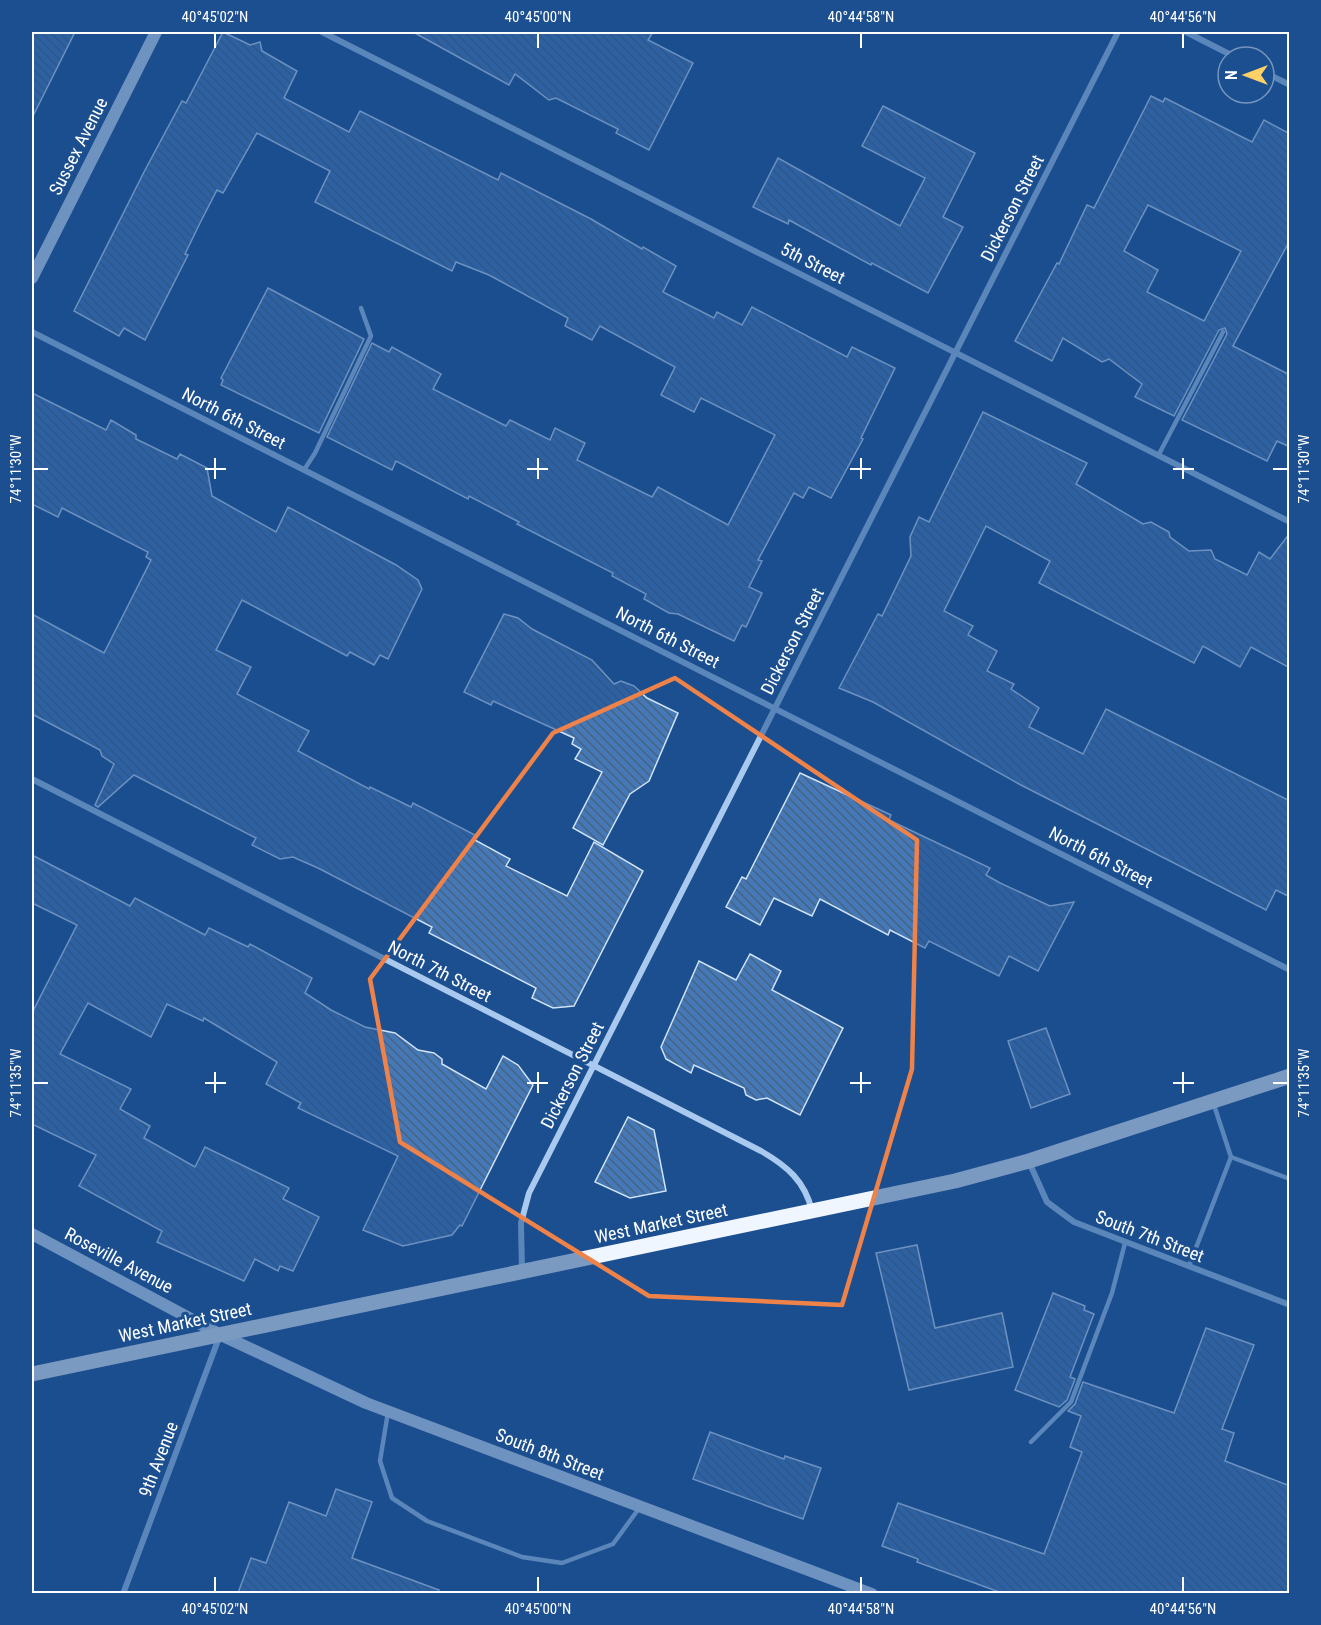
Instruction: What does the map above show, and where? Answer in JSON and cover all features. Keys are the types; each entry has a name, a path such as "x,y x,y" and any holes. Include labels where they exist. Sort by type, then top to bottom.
{"main road":[{"name":"West Market Street","path":"32,1374 955,1181 1029,1161 1290,1076"}],"street":[{"name":"Sussex Avenue","path":"32,278 156,32"},
{"name":"5th Street","path":"322,32 1290,522"},
{"name":"Dickerson Street","path":"522,1272 521,1223 529,1193 1118,32"},
{"path":"1186,32 1216,47"},
{"path":"1276,78 1290,85"},
{"name":"North 6th Street","path":"32,332 1290,970"},
{"name":"North 7th Street","path":"32,779 778,1161 803,1185 812,1212"},
{"name":"South 7th Street","path":"1029,1161 1047,1202 1074,1222 1290,1305"},
{"name":"Roseville Avenue","path":"32,1234 220,1335"},
{"name":"South 8th Street","path":"220,1335 388,1412 872,1593"},
{"name":"9th Avenue","path":"123,1593 220,1335"}],"lane":[{"path":"304,470 315,453 371,336 361,308"},
{"path":"1158,456 1223,332"},
{"path":"1189,1266 1231,1157 1213,1102"},
{"path":"1231,1157 1290,1179"},
{"path":"1030,1442 1071,1402 1113,1293 1125,1243"},
{"path":"388,1412 380,1461 392,1498 428,1521 522,1557 562,1563 613,1544 640,1507"}],"highlighted area":[{"path":"675,678 917,840 912,1069 842,1305 649,1296 400,1142 370,979 553,733"}],"building":[{"path":"32,32 75,32 32,118"},
{"path":"223,32 250,45 260,42 262,51 297,71 284,98 349,132 360,111 498,180 501,173 591,219 676,266 663,292 714,318 717,312 742,325 752,307 847,357 852,347 895,368 861,438 863,439 831,498 809,487 803,498 794,493 758,560 762,561 749,587 762,593 746,627 742,625 734,641 678,614 669,613 644,599 646,594 612,576 613,573 517,524 519,522 469,496 468,499 396,461 392,470 327,437 372,343 389,352 392,347 441,374 433,389 506,426 510,420 550,440 555,428 585,443 577,460 652,497 658,487 728,525 775,435 701,398 694,412 661,395 675,367 600,326 592,340 565,326 568,318 489,275 456,262 452,271 315,202 330,171 257,133 223,193 217,190 185,254 188,255 145,340 124,328 119,336 74,311 144,172 182,101 186,103"},
{"path":"413,32 653,32 648,40 693,63 649,150 616,133 618,129 556,98 549,100 515,74 509,85"},
{"path":"1151,96 1163,102 1165,98 1252,142 1264,120 1290,134 1290,240 1233,346 1290,375 1290,447 1277,441 1267,461 1182,420 1227,334 1225,328 1219,330 1174,416 1135,397 1142,384 1109,359 1102,362 1063,338 1052,361 1015,341 1057,263 1059,264 1087,205 1094,208","holes":["1148,205 1241,251 1204,321 1147,292 1158,270 1124,251"]},
{"path":"883,106 975,153 943,217 963,227 928,293 789,220 788,224 753,207 778,158 900,226 925,178 862,146"},
{"path":"268,288 364,339 319,433 221,385 223,380 221,378"},
{"path":"32,393 106,430 111,420 136,435 136,439 177,459 180,454 207,468 212,496 276,532 288,507 396,565 418,580 422,589 388,659 380,655 374,665 350,652 347,656 242,600 216,650 251,667 237,694 309,731 298,751 369,789 370,787 411,807 413,803 475,835 473,839 510,859 506,866 567,896 594,842 643,871 574,1006 553,1008 532,998 536,988 429,933 432,927 318,868 293,857 280,859 252,845 256,838 134,775 98,807 95,805 114,764 102,756 100,750 32,714 32,614 104,653 151,560 146,557 148,552 62,508 58,517 32,504"},
{"path":"983,412 1087,463 1076,484 1143,524 1151,522 1169,532 1170,537 1189,551 1211,550 1215,559 1247,575 1259,552 1270,559 1290,533 1290,668 1251,647 1240,667 1203,646 1194,663 1039,583 1050,561 986,526 944,611 973,626 968,635 997,651 987,671 1014,684 1011,689 1039,708 1029,727 1083,754 1106,709 1290,801 1290,897 1276,890 1266,910 1019,784 873,702 839,688 878,614 882,616 911,556 910,537 919,517 929,522"},
{"path":"504,614 518,618 532,629 592,660 614,684 621,681 634,686 647,698 678,713 649,781 630,794 603,845 573,828 602,772 575,759 581,749 572,744 574,738 493,701 491,705 464,692"},
{"path":"800,773 891,815 889,820 990,868 986,875 1000,883 1050,906 1074,902 1038,971 1009,956 999,976 929,941 925,948 890,930 888,935 820,899 812,916 774,898 760,925 726,907 742,877 746,879"},
{"path":"32,855 130,906 135,898 205,935 209,928 248,947 250,944 312,978 305,993 331,1010 365,1027 395,1033 418,1050 434,1053 442,1059 442,1064 486,1089 503,1056 518,1065 533,1085 462,1226 460,1225 452,1235 403,1246 363,1230 398,1156 298,1108 301,1103 266,1084 277,1062 204,1018 203,1021 167,1004 151,1037 88,1003 60,1054 131,1089 120,1109 150,1126 144,1138 195,1167 205,1147 289,1188 283,1199 319,1217 293,1271 280,1266 278,1271 255,1259 244,1281 157,1242 162,1231 79,1186 96,1155 32,1124 32,1013 77,925 32,903"},
{"path":"750,954 781,971 772,990 843,1028 800,1115 767,1098 756,1100 746,1095 744,1088 694,1065 691,1073 666,1059 661,1047 699,961 736,980"},
{"path":"1046,1028 1070,1094 1031,1108 1008,1041"},
{"path":"628,1117 654,1130 666,1191 630,1198 595,1182"},
{"path":"917,1245 935,1328 1002,1313 1013,1367 909,1390 876,1253"},
{"path":"1053,1293 1085,1306 1084,1310 1094,1314 1070,1377 1075,1379 1067,1400 1059,1407 1015,1390"},
{"path":"1206,1328 1254,1345 1222,1429 1234,1433 1225,1461 1290,1486 1290,1593 1002,1593 917,1562 918,1559 882,1546 898,1503 1044,1554 1082,1452 1070,1447 1081,1416 1068,1411 1075,1404 1083,1382 1174,1413"},
{"path":"710,1432 784,1459 785,1456 821,1468 803,1519 693,1479"},
{"path":"336,1489 372,1502 352,1558 439,1590 438,1593 238,1593 251,1558 266,1563 289,1502 326,1516"}]}
